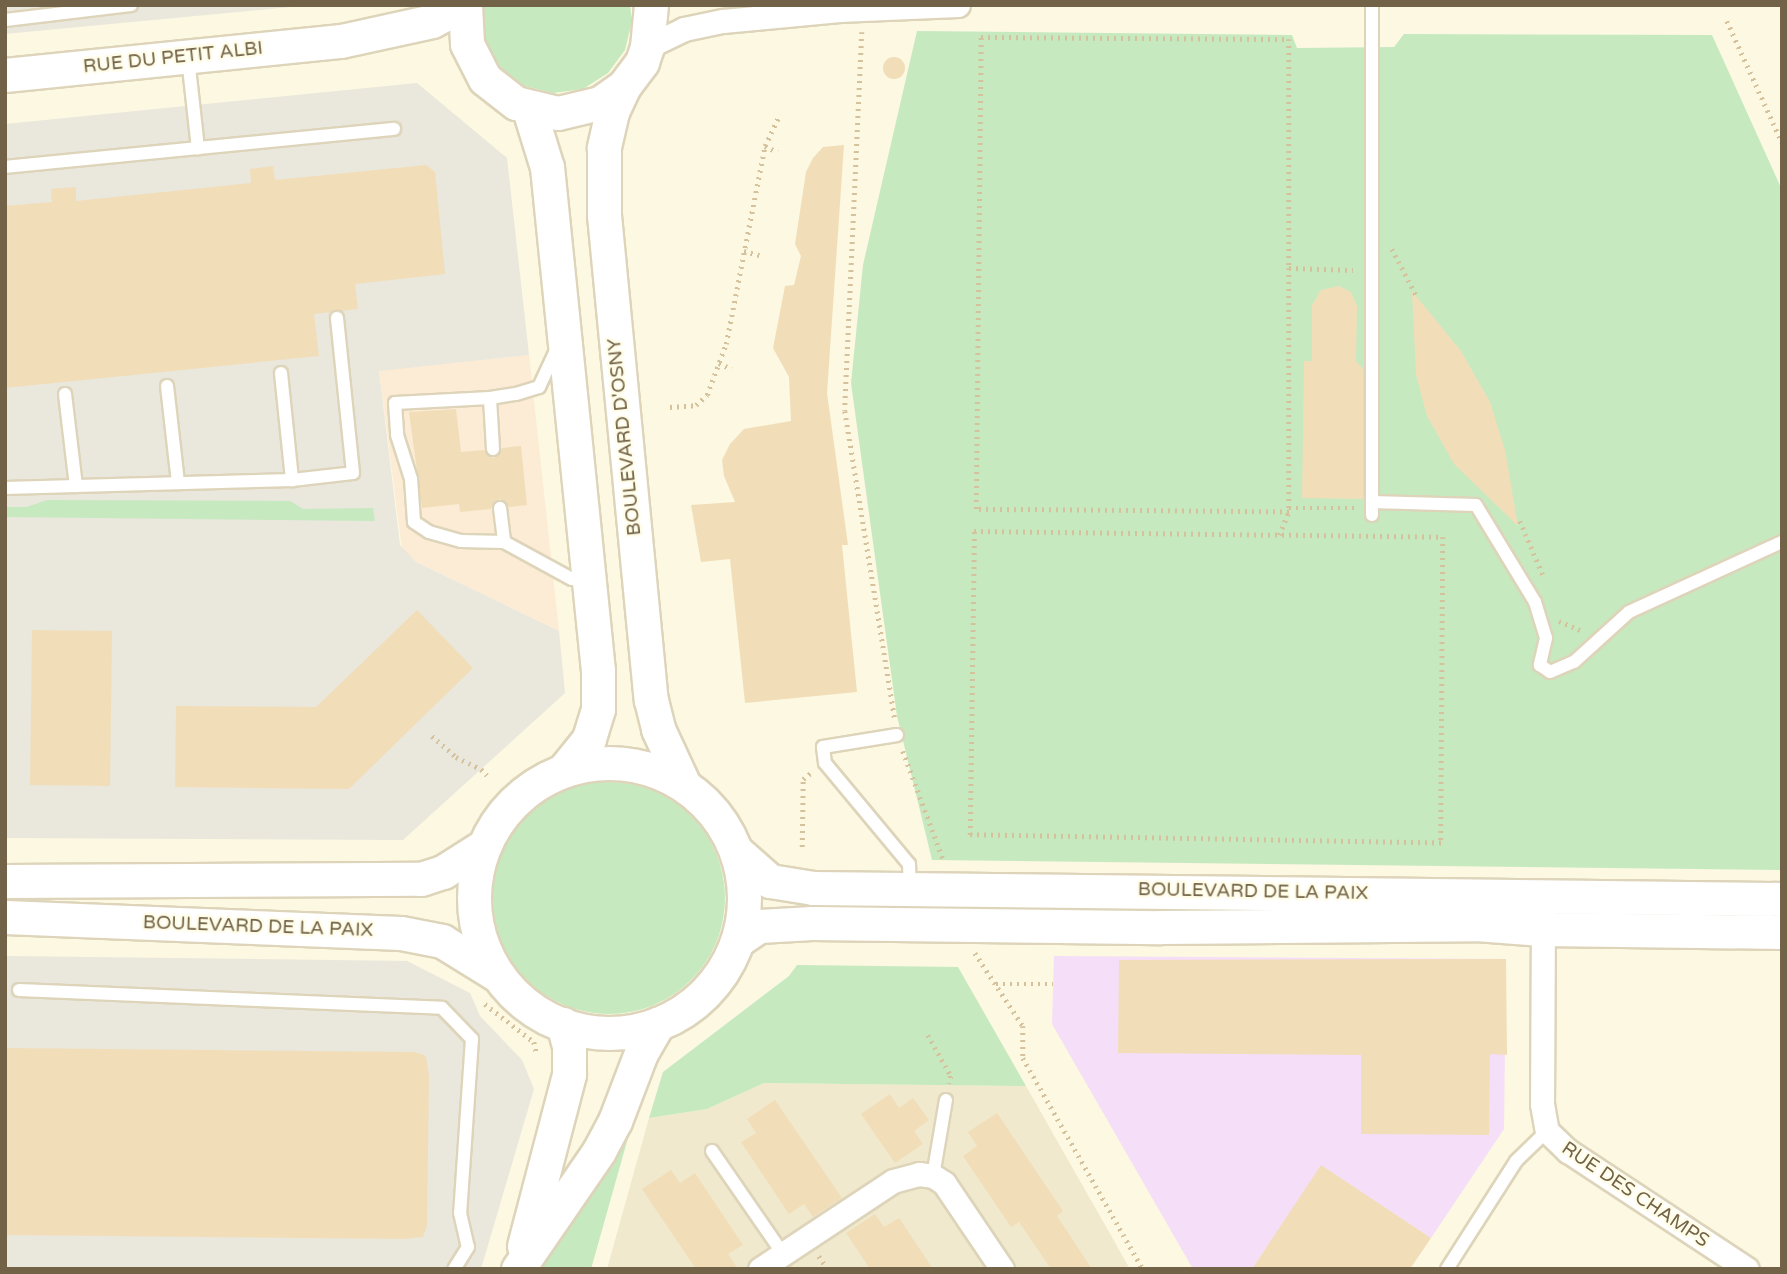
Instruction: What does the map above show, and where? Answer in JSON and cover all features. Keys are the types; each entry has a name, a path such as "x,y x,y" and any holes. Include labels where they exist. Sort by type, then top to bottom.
{"main road":[{"name":"RUE DU PETIT ALBI","path":"341,41 432,21 464,5"},
{"path":"464,5 465,31 470,53 478,68 495,88 529,108 558,113 600,103 624,86 642,61 648,47 651,5"},
{"name":"RUE DU PETIT ALBI","path":"5,75 341,41 444,41 470,53"},
{"name":"BOULEVARD D'OSNY","path":"624,86 612,112 604,148 605,227 651,700 658,729 684,785"},
{"path":"529,108 547,167 598,671 598,709 589,739 562,771"},
{"path":"598,763 634,765 684,785 712,810 737,852 744,891 738,940 713,984 688,1007 657,1023 610,1032 563,1024 488,986 475,910 475,881 484,846 497,823 519,797 562,771 598,763"},
{"path":"5,881 421,879 443,872 484,846"},
{"name":"BOULEVARD DE LA PAIX","path":"737,852 761,876 782,886 910,888 1543,913 1782,932"},
{"name":"BOULEVARD DE LA PAIX","path":"738,940 759,926 812,923 1160,927 1476,924 1543,913 1782,899"},
{"name":"BOULEVARD DE LA PAIX","path":"5,917 401,933 442,941 488,986"},
{"path":"518,1269 599,1151 657,1023"},
{"path":"518,1269 569,1074 569,1046 563,1024"}],"street":[{"path":"648,47 684,29 723,21 839,10 958,5"},
{"name":"RUE DES CHAMPS","path":"1543,913 1542,1104 1547,1131 1568,1152 1747,1269"},
{"path":"761,1269 898,1178 919,1174 933,1176 944,1183 1002,1269"}],"lane":[{"path":"5,20 131,5"},
{"path":"1372,5 1372,509 1476,505 1535,602 1546,638 1540,665 1550,672 1574,662 1598,637 1629,612 1782,542"},
{"path":"188,57 198,148"},
{"path":"5,167 394,129"},
{"path":"5,488 292,480 353,473 337,318"},
{"path":"564,335 539,387 489,398 395,403 397,435 411,479 414,522 429,532 461,541 504,542 572,579 587,582"},
{"path":"281,373 292,480"},
{"path":"167,386 178,483"},
{"path":"65,394 76,486"},
{"path":"489,398 493,449"},
{"path":"500,508 504,542"},
{"path":"897,735 823,747 825,763 909,864 910,888"},
{"path":"19,990 442,1008 472,1039 460,1213 468,1247 454,1269"},
{"path":"933,1176 946,1100"},
{"path":"1447,1269 1516,1161 1547,1131"},
{"path":"712,1151 783,1254"}],"path":[{"path":"1727,21 1782,142"},
{"path":"862,24 845,411 897,735 947,869"},
{"path":"1279,535 1289,510 1289,40 981,37 976,509 1289,510 1372,509"},
{"path":"670,407 696,405 707,395 726,344 765,146 780,114"},
{"path":"765,146 778,152"},
{"path":"744,251 759,255"},
{"path":"1289,268 1372,271"},
{"path":"719,363 732,369"},
{"path":"974,531 1279,535 1443,537 1441,843 970,835 974,531"},
{"path":"1552,618 1598,637"},
{"path":"432,736 456,757 481,769 489,778"},
{"path":"802,847 803,779 825,763"},
{"path":"968,944 1023,1026 1023,1058 1143,1269"},
{"path":"996,984 1053,984"},
{"path":"488,986 534,1042 540,1063 569,1074"},
{"path":"928,1035 951,1076 946,1100"}],"shaded area":[{"path":"5,5 311,5 5,34"},
{"path":"417,83 507,158 529,355 379,371 400,545 416,562 559,631 565,693 403,840 5,838 5,124"},
{"path":"529,355 559,631 416,562 402,550 379,370"},
{"path":"5,956 407,961 470,993 480,1016 522,1060 534,1089 481,1269 5,1269"},
{"path":"1054,956 1506,959 1504,1129 1431,1238 1321,1166 1252,1269 1193,1269 1052,1024"},
{"path":"764,1083 1026,1086 1130,1269 607,1269 649,1118 707,1109"}],"green space":[{"path":"484,5 630,5 632,21 625,50 608,73 583,89 553,93 525,86 501,68 486,43 481,15"},
{"path":"917,31 1292,35 1297,48 1394,47 1404,34 1712,35 1782,190 1782,870 932,860 897,716 851,383 863,265"},
{"path":"47,500 290,501 303,509 373,508 375,521 5,517 5,507 27,507"},
{"path":"598,782 620,782 664,795 683,808 699,824 712,843 720,864 725,898 723,921 712,953 699,972 683,988 664,1001 643,1009 620,1014 598,1014 554,1001 535,988 519,972 506,953 498,932 493,909 493,887 506,843 519,824 535,808 554,795 575,787"},
{"path":"797,965 958,967 1026,1086 764,1083 707,1109 649,1118 663,1072 789,976"},
{"path":"635,1113 591,1269 536,1269"}],"building":[{"path":"894,57 902,60 905,68 902,76 894,79 886,76 883,68 886,60"},
{"path":"844,145 827,393 848,545 842,545 857,692 745,703 730,559 701,562 691,505 735,502 724,476 722,460 730,444 744,429 791,421 789,377 773,348 785,286 794,285 801,256 795,244 806,172 823,147"},
{"path":"426,165 435,172 445,274 355,284 358,309 314,314 319,356 5,388 5,206 52,202 51,189 76,187 76,201 251,183 250,169 273,166 275,180"},
{"path":"1339,286 1351,292 1357,306 1356,361 1363,369 1363,499 1302,498 1304,361 1312,361 1312,305 1321,290"},
{"path":"1412,291 1461,351 1490,402 1505,450 1518,526 1454,464 1427,416 1416,375"},
{"path":"456,409 461,452 484,450 494,458 502,448 521,446 527,505 509,507 500,499 494,501 491,509 460,512 459,504 422,508 409,412"},
{"path":"417,610 473,668 349,789 175,787 176,706 316,707"},
{"path":"32,630 112,631 110,786 30,785"},
{"path":"1506,959 1507,1055 1490,1054 1489,1135 1361,1134 1361,1055 1118,1053 1119,960"},
{"path":"5,1048 415,1052 426,1056 429,1076 427,1226 423,1237 5,1235"},
{"path":"890,1094 899,1108 913,1098 929,1120 914,1131 923,1144 895,1163 861,1114"},
{"path":"775,1100 842,1198 813,1217 804,1204 789,1214 741,1142 756,1133 747,1119"},
{"path":"997,1113 1063,1211 1057,1216 1092,1269 1051,1269 1019,1222 1011,1227 963,1156 977,1146 968,1132"},
{"path":"1321,1165 1431,1238 1410,1269 1252,1269"},
{"path":"671,1170 680,1183 695,1173 743,1245 728,1254 738,1269 696,1269 642,1189"},
{"path":"875,1214 884,1227 899,1218 933,1269 870,1269 846,1233"}]}
